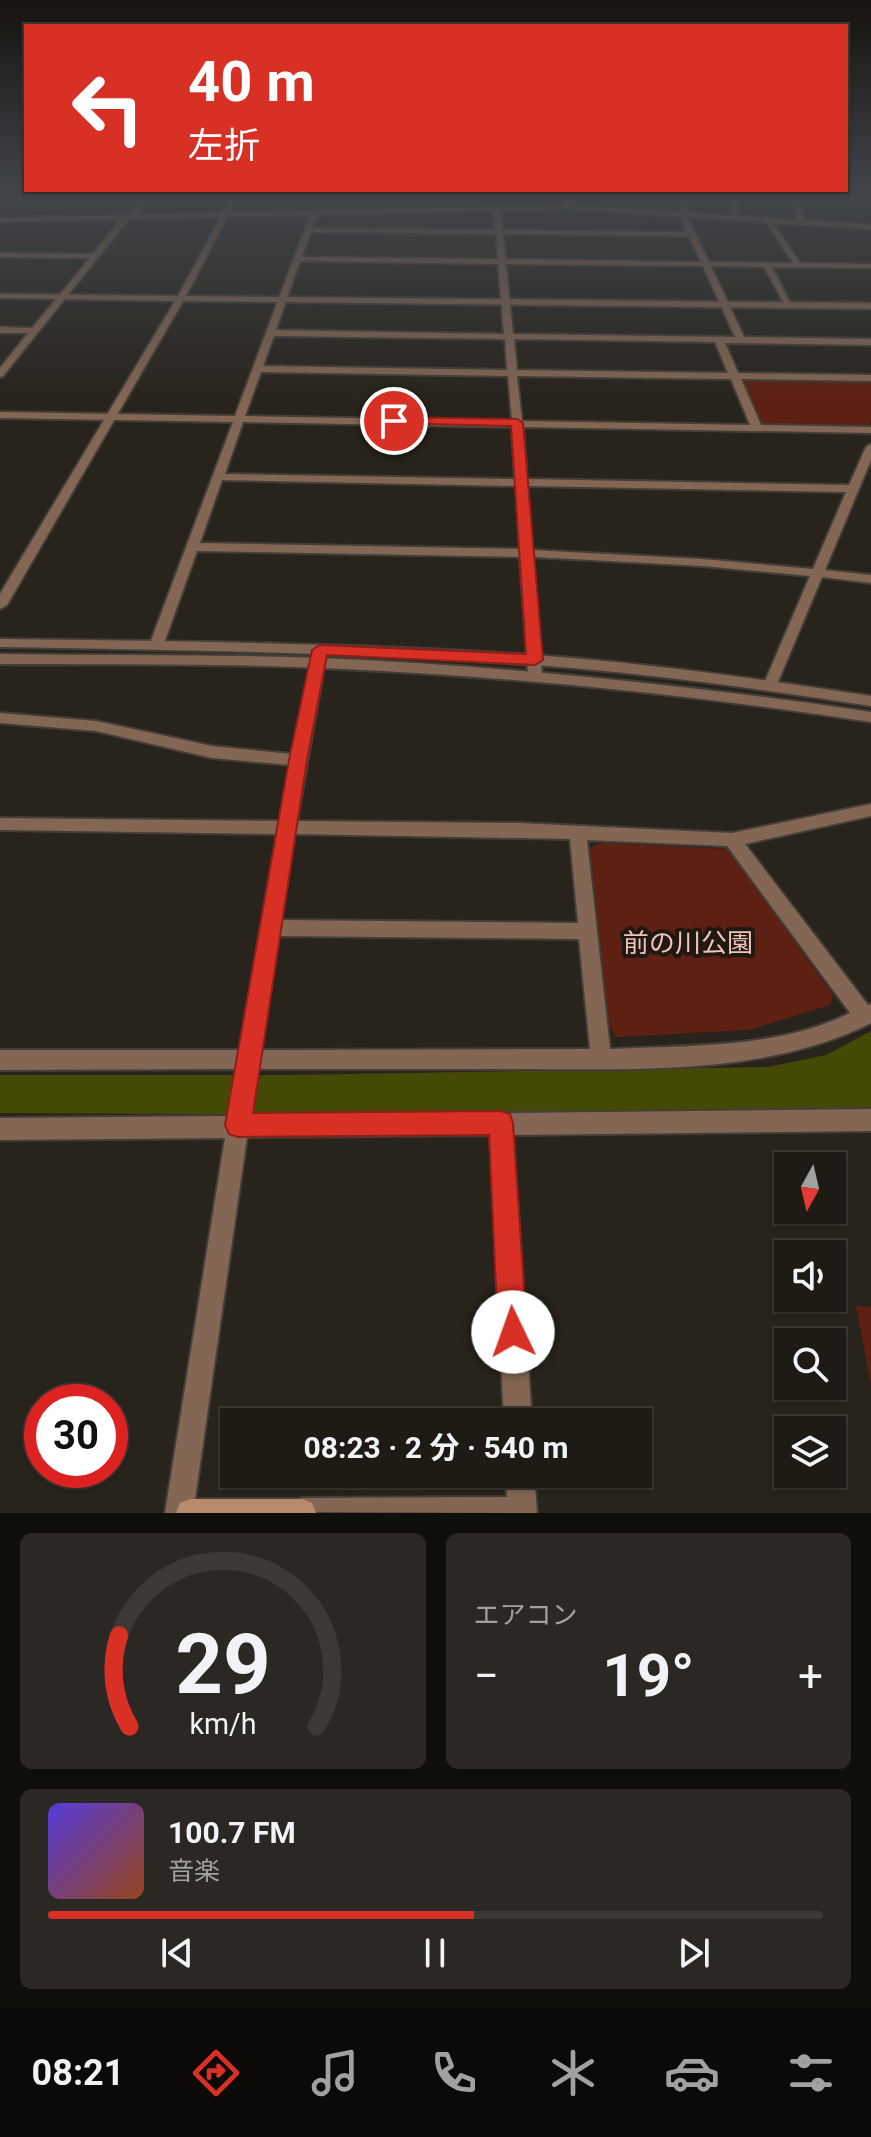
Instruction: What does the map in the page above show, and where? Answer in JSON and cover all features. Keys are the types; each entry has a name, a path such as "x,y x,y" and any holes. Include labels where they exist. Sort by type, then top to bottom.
{"main road":[{"path":"190,1513 302,1512"}],"street":[{"path":"2,370 90,263"},
{"path":"0,605 200,263"},
{"path":"156,646 296,263"},
{"path":"502,263 535,667"},
{"path":"611,263 871,266"},
{"path":"706,264 741,340"},
{"path":"766,264 789,305"},
{"path":"0,296 871,306"},
{"path":"0,330 35,331"},
{"path":"271,333 871,342"},
{"path":"719,340 757,428"},
{"path":"258,369 871,378"},
{"path":"0,415 871,430"},
{"path":"770,686 871,447"},
{"path":"220,477 853,489"},
{"path":"193,547 527,552 679,559 871,579"},
{"path":"0,643 156,646 535,667 770,686 871,701"},
{"path":"0,659 319,656"},
{"path":"179,1513 238,1125 298,760 319,656"},
{"path":"535,667 871,717"},
{"path":"0,718 96,726 212,752 298,760"},
{"path":"0,824 578,832 732,840 871,810"},
{"path":"578,832 601,1059"},
{"path":"0,1060 601,1059 733,1053 802,1039 841,1028 868,1015 732,840"},
{"path":"272,928 587,931"},
{"path":"0,1129 871,1120"},
{"path":"501,1123 517,1408"},
{"path":"302,1512 522,1512 521,1488"}],"green space":[{"path":"741,380 871,381 871,420 869,425 763,424"},
{"name":"前の川公園","path":"600,843 728,849 833,995 830,1005 749,1030 616,1037 609,1024 590,848"},
{"path":"856,1306 871,1307 871,1385"}],"shaded area":[{"path":"871,1031 871,1111 319,1115 0,1113 0,1075 287,1075 768,1067 826,1055"}],"route":[{"path":"394,421 517,423 535,660 320,650 298,760 238,1125 501,1123 513,1332"}]}
